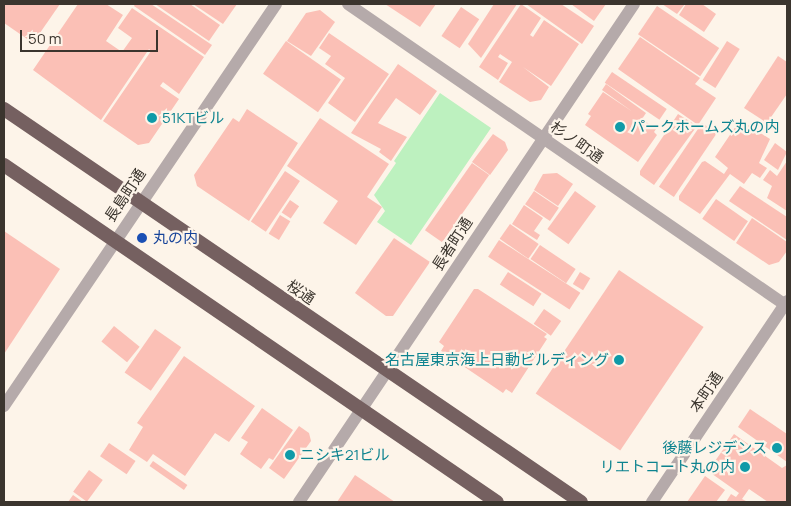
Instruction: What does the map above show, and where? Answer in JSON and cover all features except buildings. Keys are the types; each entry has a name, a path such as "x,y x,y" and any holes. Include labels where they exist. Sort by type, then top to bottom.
{"highway":[{"name":"桜通","path":"4,109 581,502"},
{"path":"4,165 497,502"}],"street":[{"name":"長島町通","path":"4,406 114,240 276,4"},
{"name":"杉ノ町通","path":"348,4 786,304"},
{"name":"長者町通","path":"299,502 542,138 634,4"},
{"name":"本町通","path":"652,502 786,304"}],"green space":[{"path":"440,93 491,128 411,245 377,222 385,211 374,195 396,163 394,161"}],"place":[{"name":"51KTビル","path":"152,118"},
{"name":"パークホームズ丸の内","path":"620,127"},
{"name":"丸の内","path":"142,238"},
{"name":"名古屋東京海上日動ビルディング","path":"619,360"},
{"name":"後藤レジデンス","path":"777,448"},
{"name":"ニシキ21ビル","path":"290,455"},
{"name":"リエトコート丸の内","path":"745,467"}]}
